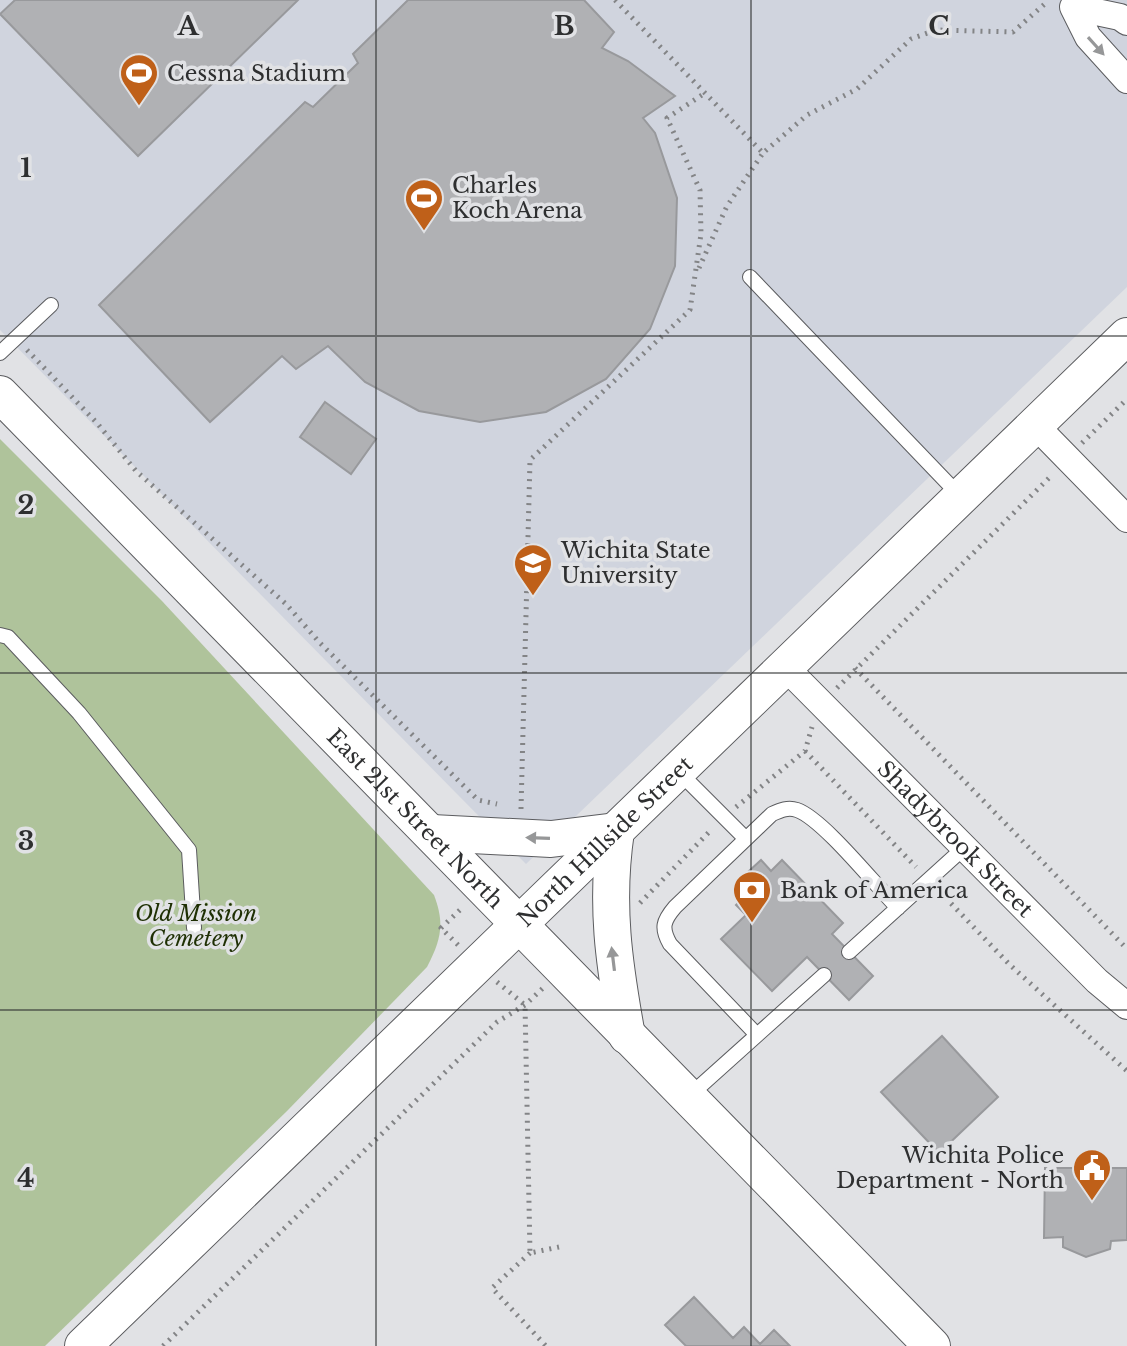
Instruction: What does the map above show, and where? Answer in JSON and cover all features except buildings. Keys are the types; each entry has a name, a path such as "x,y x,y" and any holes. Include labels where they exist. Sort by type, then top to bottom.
{"main road":[{"name":"North Hillside Street","path":"83,1346 1127,336"},
{"name":"East 21st Street North","path":"0,394 932,1346"},
{"path":"432,833 521,823 551,839 616,831 609,880 610,929 627,1036"}],"street":[{"path":"1064,2 1120,17 1127,22"},
{"path":"1064,2 1088,37 1127,80"},
{"path":"1035,425 1127,519"},
{"name":"Shadybrook Street","path":"785,667 1097,981 1127,1006"}],"lane":[{"path":"750,277 961,497"},
{"path":"0,353 51,305"},
{"path":"0,635 8,637 79,713 189,850 194,928"},
{"path":"678,771 746,839"},
{"path":"757,1035 670,944 663,932 664,920 675,907 772,814 786,808 798,810 815,821 898,908"},
{"path":"849,952 966,846"},
{"path":"687,1097 824,975"}],"path":[{"path":"615,0 763,153"},
{"path":"697,273 727,206 763,153 807,115 857,89 911,39 936,30 1013,32 1064,2"},
{"path":"12,342 24,347 45,368 136,471 286,604 320,643 478,800 521,823 530,460 690,310 697,273 700,190 667,118 705,93"},
{"path":"610,929 634,931 640,904 724,817 805,751 810,730 824,706 855,668 1044,485 1066,456 1127,399"},
{"path":"855,668 1127,949"},
{"path":"805,751 1010,965 1127,1071"},
{"path":"163,1346 497,1022 525,1005 530,1253"},
{"path":"546,1346 492,1288 530,1253 559,1247"}],"shaded area":[{"name":"Wichita State University","path":"0,0 1127,0 1127,287 526,864 0,330"}],"green space":[{"name":"Old Mission Cemetery","path":"0,439 162,601 434,895 440,915 436,948 427,967 287,1111 45,1346 0,1346"}],"place":[{"name":"Cessna Stadium","path":"139,107"},
{"name":"Charles Koch Arena","path":"424,232"},
{"name":"Wichita State University","path":"533,597"},
{"name":"Bank of America","path":"752,924"},
{"name":"Wichita Police Department - North","path":"1092,1202"}]}
